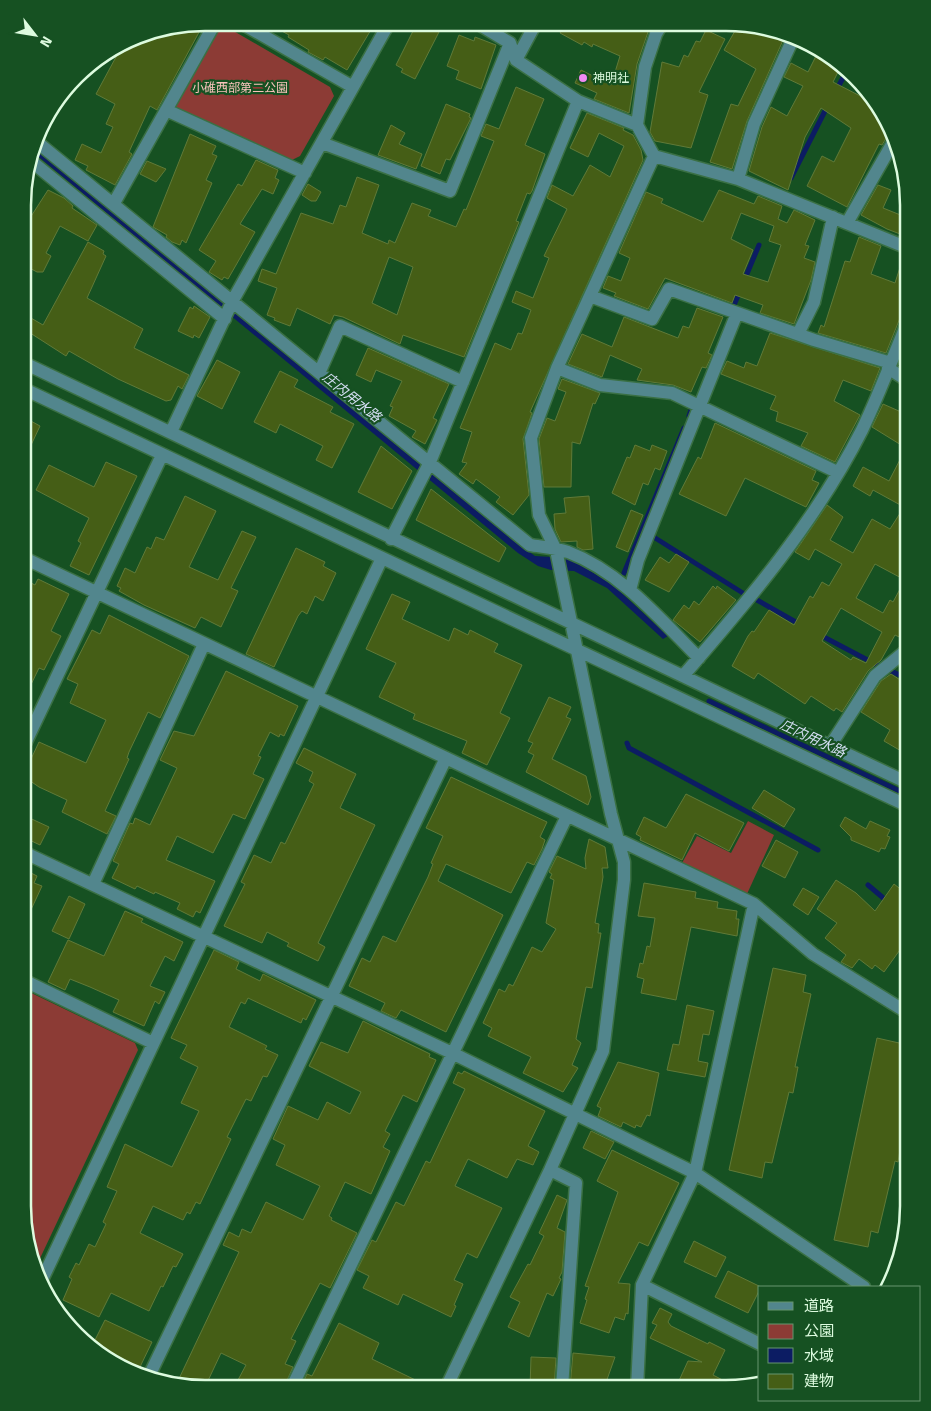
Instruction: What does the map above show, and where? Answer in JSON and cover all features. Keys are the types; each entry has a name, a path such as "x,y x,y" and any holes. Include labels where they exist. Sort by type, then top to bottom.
{"street":[{"path":"491,31 510,43 516,60 578,101 637,125"},
{"path":"516,60 532,31"},
{"path":"658,31 645,67 637,125 654,156 738,179 900,245"},
{"path":"114,203 209,32"},
{"path":"257,32 353,87"},
{"path":"171,432 232,302 385,32"},
{"path":"322,143 450,191 510,43"},
{"path":"738,179 754,124 791,43"},
{"path":"391,539 427,469 578,101"},
{"path":"166,110 305,173"},
{"path":"42,145 232,302 320,371 427,469 530,545 586,561 630,590 699,658"},
{"path":"848,223 890,147"},
{"path":"450,1380 550,1170 603,1051 624,880 624,862 611,814 557,553 539,516 531,438 557,368 654,156"},
{"path":"36,165 225,318"},
{"path":"798,334 814,302 833,217"},
{"path":"590,296 652,319 669,289 889,366 900,375"},
{"path":"630,590 638,560 737,313"},
{"path":"320,371 340,326 463,382"},
{"path":"683,676 749,601 822,497 862,430 900,340"},
{"path":"31,366 899,779"},
{"path":"557,368 600,385 672,393 837,472"},
{"path":"31,392 162,456 899,802"},
{"path":"31,731 162,456"},
{"path":"45,1274 382,558"},
{"path":"31,561 754,904 813,954 899,1008"},
{"path":"92,884 204,644"},
{"path":"830,746 875,676 900,656"},
{"path":"151,1371 333,997 446,758"},
{"path":"295,1380 567,816"},
{"path":"31,856 452,1053 695,1173 863,1286"},
{"path":"637,1380 642,1285 695,1173 754,904"},
{"path":"31,984 153,1043"},
{"path":"550,1170 576,1183 563,1380"},
{"path":"642,1285 758,1343"}],"green space":[{"name":"小碓西部第二公園","path":"218,32 235,32 330,87 334,96 300,156 290,161 176,108 175,103"},
{"path":"748,821 774,835 747,894 682,863 697,836 731,853"},
{"path":"31,993 135,1043 138,1050 39,1260 31,1206"}],"water":[{"path":"40,150 521,546 535,556 569,558 613,585 668,636 663,639 607,588 574,571 551,570 538,566 518,553 38,157"}],"building":[{"path":"561,31 648,32 637,64 629,113 594,99 597,93 575,83 581,70 611,85 620,56 593,44 592,47 584,42 582,45 560,33"},
{"path":"705,31 725,39 699,92 708,95 691,148 655,141 650,132 662,62 679,67 684,55 688,57 696,41 700,42"},
{"path":"199,32 157,110 150,106 129,152 132,154 115,185 86,170 88,166 75,160 82,144 101,153 113,127 106,124 115,104 96,94 116,57 138,44 160,37"},
{"path":"283,32 370,32 347,70 325,57 323,60 308,52 309,50 288,37 289,35"},
{"path":"413,32 439,32 415,79 401,72 403,69 396,65"},
{"path":"735,32 771,37 783,41 747,121 732,169 710,162 731,104 738,106 756,69 724,50"},
{"path":"459,35 474,41 475,37 496,45 481,89 456,79 459,71 447,66"},
{"path":"816,57 832,67 838,72 833,82 862,97 887,137 882,145 879,144 847,207 807,186 822,156 834,162 851,128 821,108 805,137 788,190 749,171 762,127 771,107 787,116 803,86 784,77 791,63 808,72"},
{"path":"516,87 544,99 525,145 545,154 532,191 530,194 527,193 516,221 519,222 464,357 403,335 400,344 343,317 334,315 330,324 297,308 290,326 267,315 277,288 258,281 262,269 276,274 301,213 333,224 340,205 346,207 357,177 379,185 362,233 388,244 389,240 395,243 412,203 431,210 428,216 456,227 464,209 466,210 494,141 481,136 486,124 499,129","holes":["389,257 413,267 397,315 372,303"]},
{"path":"446,104 470,114 469,117 471,118 450,160 446,159 440,174 421,166"},
{"path":"587,113 624,128 623,130 633,135 641,150 643,160 530,412 532,413 523,439 529,495 513,515 496,502 500,497 476,479 473,484 459,474 467,463 462,462 472,432 460,428 495,343 511,350 518,333 522,334 531,310 512,302 516,291 533,298 549,258 544,256 567,209 547,198 552,185 573,196 590,165 610,177 624,146 599,133 588,157 570,148"},
{"path":"391,125 405,133 399,144 422,154 416,169 378,155"},
{"path":"190,134 216,146 212,154 217,156 206,180 212,183 186,243 182,240 180,245 172,242 166,237 167,235 153,227"},
{"path":"256,160 278,170 275,178 279,180 273,194 262,189 240,224 255,232 228,279 224,277 222,280 209,272 216,261 199,250 238,184 242,186"},
{"path":"147,161 166,169 156,182 140,174"},
{"path":"308,184 321,192 316,201 311,201 302,195"},
{"path":"878,185 891,190 883,208 900,215 900,234 887,229 861,215"},
{"path":"48,190 64,198 73,206 72,208 97,225 88,241 60,226 46,253 51,256 43,272 37,272 31,269 31,216"},
{"path":"719,190 754,204 758,196 782,206 778,219 787,223 794,210 815,220 805,245 809,246 804,258 815,262 811,280 794,324 760,313 763,305 735,295 732,303 665,278 648,309 614,296 616,293 603,288 608,276 621,281 630,258 619,253 646,192 663,199 661,203 703,222","holes":["741,213 774,226 769,241 781,245 768,282 743,274 753,250 731,239"]},
{"path":"859,237 881,246 871,274 895,283 900,268 900,318 886,353 818,333 821,325 824,327 845,261 850,262"},
{"path":"88,242 104,251 103,254 106,256 87,298 143,329 134,348 189,375 182,389 178,386 171,400 166,401 118,379 69,351 66,356 31,334 31,318 43,325"},
{"path":"194,306 210,317 199,338 194,335 193,338 178,331 190,307 193,309"},
{"path":"697,308 723,317 708,353 712,355 706,368 702,367 691,392 673,385 637,380 642,369 610,355 602,377 568,364 582,334 612,347 624,317 678,338 683,326 689,328"},
{"path":"770,333 880,368 871,391 843,380 834,401 860,415 835,462 801,446 808,433 776,421 778,412 770,409 776,396 721,374 727,361 744,368 746,362 757,366"},
{"path":"368,348 449,384 433,418 437,420 425,444 412,437 416,431 389,416 393,407 390,406 402,381 376,370 371,382 356,375"},
{"path":"217,360 240,372 222,409 197,396"},
{"path":"280,371 298,380 294,387 333,407 330,412 354,424 332,468 316,460 323,446 280,424 276,433 254,422"},
{"path":"562,379 600,393 595,404 593,403 580,444 572,442 571,487 544,487 539,439 547,418 555,421 566,392 558,389"},
{"path":"883,404 900,411 900,444 872,427"},
{"path":"31,421 40,426 31,445"},
{"path":"715,423 816,471 812,480 819,483 806,507 745,478 726,516 679,494 698,457 701,459"},
{"path":"635,445 650,451 652,445 667,451 660,470 655,468 648,485 643,483 635,505 612,493 627,457 630,458"},
{"path":"381,446 412,471 392,509 358,492"},
{"path":"900,460 900,505 873,490 870,496 853,486 863,467 889,481"},
{"path":"106,462 137,476 89,575 70,566 81,543 78,541 89,518 36,490 49,465 94,487"},
{"path":"431,489 506,548 499,562 416,520"},
{"path":"185,496 216,511 189,567 218,580 242,531 256,537 231,588 238,591 221,627 201,617 195,628 144,605 119,591 121,588 117,586 125,568 135,573 147,547 151,549 156,537 164,540"},
{"path":"589,496 593,549 583,550 577,547 577,541 561,542 555,529 554,514 566,513 564,498"},
{"path":"827,505 843,517 830,540 853,553 872,519 890,529 900,514 900,577 875,564 856,598 883,613 890,600 893,602 900,590 900,637 895,635 881,660 868,671 842,712 836,708 834,711 811,696 805,704 758,673 754,679 732,666 748,636 752,631 754,632 769,610 794,625 810,596 813,598 822,582 829,586 842,564 815,549 809,560 795,552","holes":["841,608 882,632 866,663 853,657 851,660 822,641"]},
{"path":"631,510 643,515 628,552 616,547"},
{"path":"296,548 325,562 323,566 336,573 323,601 315,596 307,614 302,611 298,616 274,667 246,654"},
{"path":"676,554 689,562 669,592 645,580 660,557 669,563"},
{"path":"38,579 69,594 51,631 61,636 44,670 39,668 31,684 31,583 35,585"},
{"path":"713,586 716,589 717,586 736,600 700,642 673,620 684,605 689,609 694,601 699,605"},
{"path":"392,594 410,602 402,619 449,641 454,628 468,635 470,630 498,644 494,652 522,665 500,713 510,718 487,765 462,753 467,741 413,719 415,714 379,697 396,663 366,649"},
{"path":"109,615 189,656 160,718 148,712 129,752 127,758 129,759 105,811 116,816 107,834 62,812 67,800 31,782 31,759 39,742 86,763 106,720 70,703 78,684 67,679 92,630 100,634"},
{"path":"226,671 298,706 284,736 280,734 279,737 270,732 258,756 261,757 253,774 264,779 245,819 233,814 213,853 177,836 166,860 215,881 200,913 196,911 193,917 177,909 180,903 137,886 135,889 112,878 119,864 113,861 130,823 133,824 135,818 150,825 177,768 160,760 174,731 194,736"},
{"path":"891,674 900,680 899,750 884,741 890,730 861,712 881,681"},
{"path":"549,697 571,707 566,717 571,719 552,759 586,776 591,797 588,805 526,772 534,755 528,752 533,743 528,741"},
{"path":"304,748 356,774 340,808 375,825 318,943 325,947 318,961 287,946 289,943 267,932 262,943 224,926 245,884 241,882 254,855 271,863 281,842 285,844 314,784 309,781 313,772 296,763"},
{"path":"451,777 547,822 540,837 545,840 534,865 527,862 511,893 446,864 438,881 503,915 446,1032 401,1010 396,1018 381,1011 385,1003 349,986 362,958 370,962 383,936 396,942 428,877 433,864 431,863 443,836 426,828"},
{"path":"764,790 795,809 784,827 752,808"},
{"path":"686,794 744,823 729,851 695,833 682,860 640,840 641,837 636,834 644,817 666,828"},
{"path":"845,817 866,829 870,821 890,830 887,836 890,837 885,849 881,848 879,852 851,840 851,837 840,826"},
{"path":"31,819 49,827 40,845 31,841"},
{"path":"589,839 605,847 608,868 602,868 603,877 595,923 599,924 598,933 601,933 592,988 586,987 576,1039 581,1043 572,1065 578,1068 563,1092 523,1073 531,1057 488,1036 492,1028 483,1023 499,989 505,992 509,984 513,986 532,947 542,952 556,929 546,923 554,880 550,878 552,874 549,872 557,856 586,869 585,858"},
{"path":"776,840 798,852 785,878 762,866"},
{"path":"31,873 37,876 34,883 42,886 31,910"},
{"path":"836,880 856,893 875,911 894,884 899,888 899,951 884,972 875,965 872,969 859,959 852,968 841,962 846,955 825,938 837,923 817,909"},
{"path":"644,883 696,892 695,898 718,902 717,908 737,911 736,919 739,919 737,936 691,927 676,1000 641,993 644,979 637,977 640,963 643,964 647,946 650,947 655,918 638,916"},
{"path":"803,888 819,897 808,915 793,905"},
{"path":"69,896 85,904 69,939 52,931"},
{"path":"125,911 143,919 141,922 183,942 174,961 165,956 150,986 165,992 159,1004 155,1001 144,1026 113,1012 119,1000 70,979 65,990 48,982 68,940 104,956"},
{"path":"214,950 239,962 236,969 260,981 263,974 316,1000 306,1020 303,1018 301,1023 248,998 245,1004 241,1002 229,1027 267,1046 265,1049 278,1055 267,1077 263,1076 251,1101 246,1099 227,1137 231,1139 200,1204 196,1202 190,1214 187,1212 183,1220 153,1206 140,1233 183,1254 176,1267 173,1266 163,1287 161,1286 149,1311 111,1293 99,1317 63,1300 72,1279 69,1277 76,1263 79,1265 89,1244 95,1247 106,1224 103,1222 117,1191 107,1187 125,1144 172,1167 199,1111 181,1103 198,1067 180,1058 187,1045 171,1038"},
{"path":"773,968 806,975 803,992 811,994 795,1067 798,1067 793,1093 789,1092 772,1163 765,1162 762,1178 729,1170"},
{"path":"687,1005 714,1011 709,1035 703,1034 698,1061 708,1063 705,1077 667,1070 673,1044 679,1045"},
{"path":"363,1021 430,1054 429,1057 436,1060 417,1102 403,1095 385,1131 390,1134 383,1147 390,1151 371,1194 345,1182 329,1216 332,1218 331,1220 357,1233 330,1288 320,1283 291,1339 296,1341 285,1364 293,1367 287,1380 238,1380 246,1365 221,1353 208,1380 180,1378 239,1252 223,1245 229,1232 239,1237 242,1229 251,1233 266,1202 303,1220 320,1186 276,1165 285,1145 273,1139 288,1106 318,1120 327,1102 350,1114 361,1092 309,1066 321,1042 348,1053"},
{"path":"877,1038 899,1043 899,1156 898,1162 895,1161 878,1233 871,1231 868,1247 834,1240"},
{"path":"618,1062 659,1073 650,1116 647,1115 641,1127 636,1125 635,1128 623,1122 621,1127 598,1116 601,1108 597,1106"},
{"path":"464,1071 545,1111 528,1146 539,1152 533,1165 517,1159 507,1178 468,1159 455,1186 502,1208 477,1258 467,1253 454,1280 463,1284 451,1317 403,1294 398,1305 363,1288 369,1276 357,1270 372,1240 376,1242 396,1202 404,1206 426,1161 430,1163 465,1089 453,1083 458,1072 462,1074"},
{"path":"591,1131 614,1142 605,1159 583,1148"},
{"path":"612,1150 679,1183 648,1246 639,1242 618,1283 630,1284 628,1314 626,1313 624,1320 615,1317 609,1333 580,1323 589,1287 585,1286 618,1192 597,1181"},
{"path":"557,1195 567,1200 557,1228 565,1232 562,1272 559,1278 561,1279 553,1296 547,1293 529,1337 508,1327 520,1302 510,1297 528,1264 530,1265 544,1236 539,1233"},
{"path":"694,1241 726,1257 716,1277 684,1262"},
{"path":"728,1271 759,1286 758,1293 748,1313 715,1297"},
{"path":"660,1308 672,1314 668,1322 671,1326 725,1350 713,1375 723,1380 679,1380 688,1361 702,1362 650,1338 657,1325 652,1323"},
{"path":"105,1320 152,1342 140,1368 118,1356 95,1340"},
{"path":"339,1323 379,1343 372,1359 415,1380 304,1380 307,1374 312,1376"},
{"path":"573,1353 615,1357 607,1380 571,1380"},
{"path":"531,1357 556,1358 555,1380 530,1380"}],"waterway":[{"path":"836,91 843,77"},
{"path":"791,178 828,105"},
{"path":"744,281 759,245"},
{"path":"734,305 740,291"},
{"path":"689,416 692,407"},
{"path":"624,573 684,428"},
{"path":"652,536 746,595"},
{"path":"757,600 801,625"},
{"path":"820,635 879,666"},
{"path":"891,671 900,675"},
{"name":"庄内用水路","path":"709,701 899,791"},
{"path":"627,743 629,748 818,850"},
{"path":"868,885 888,902"}],"place":[{"name":"神明社","path":"583,78"}]}
